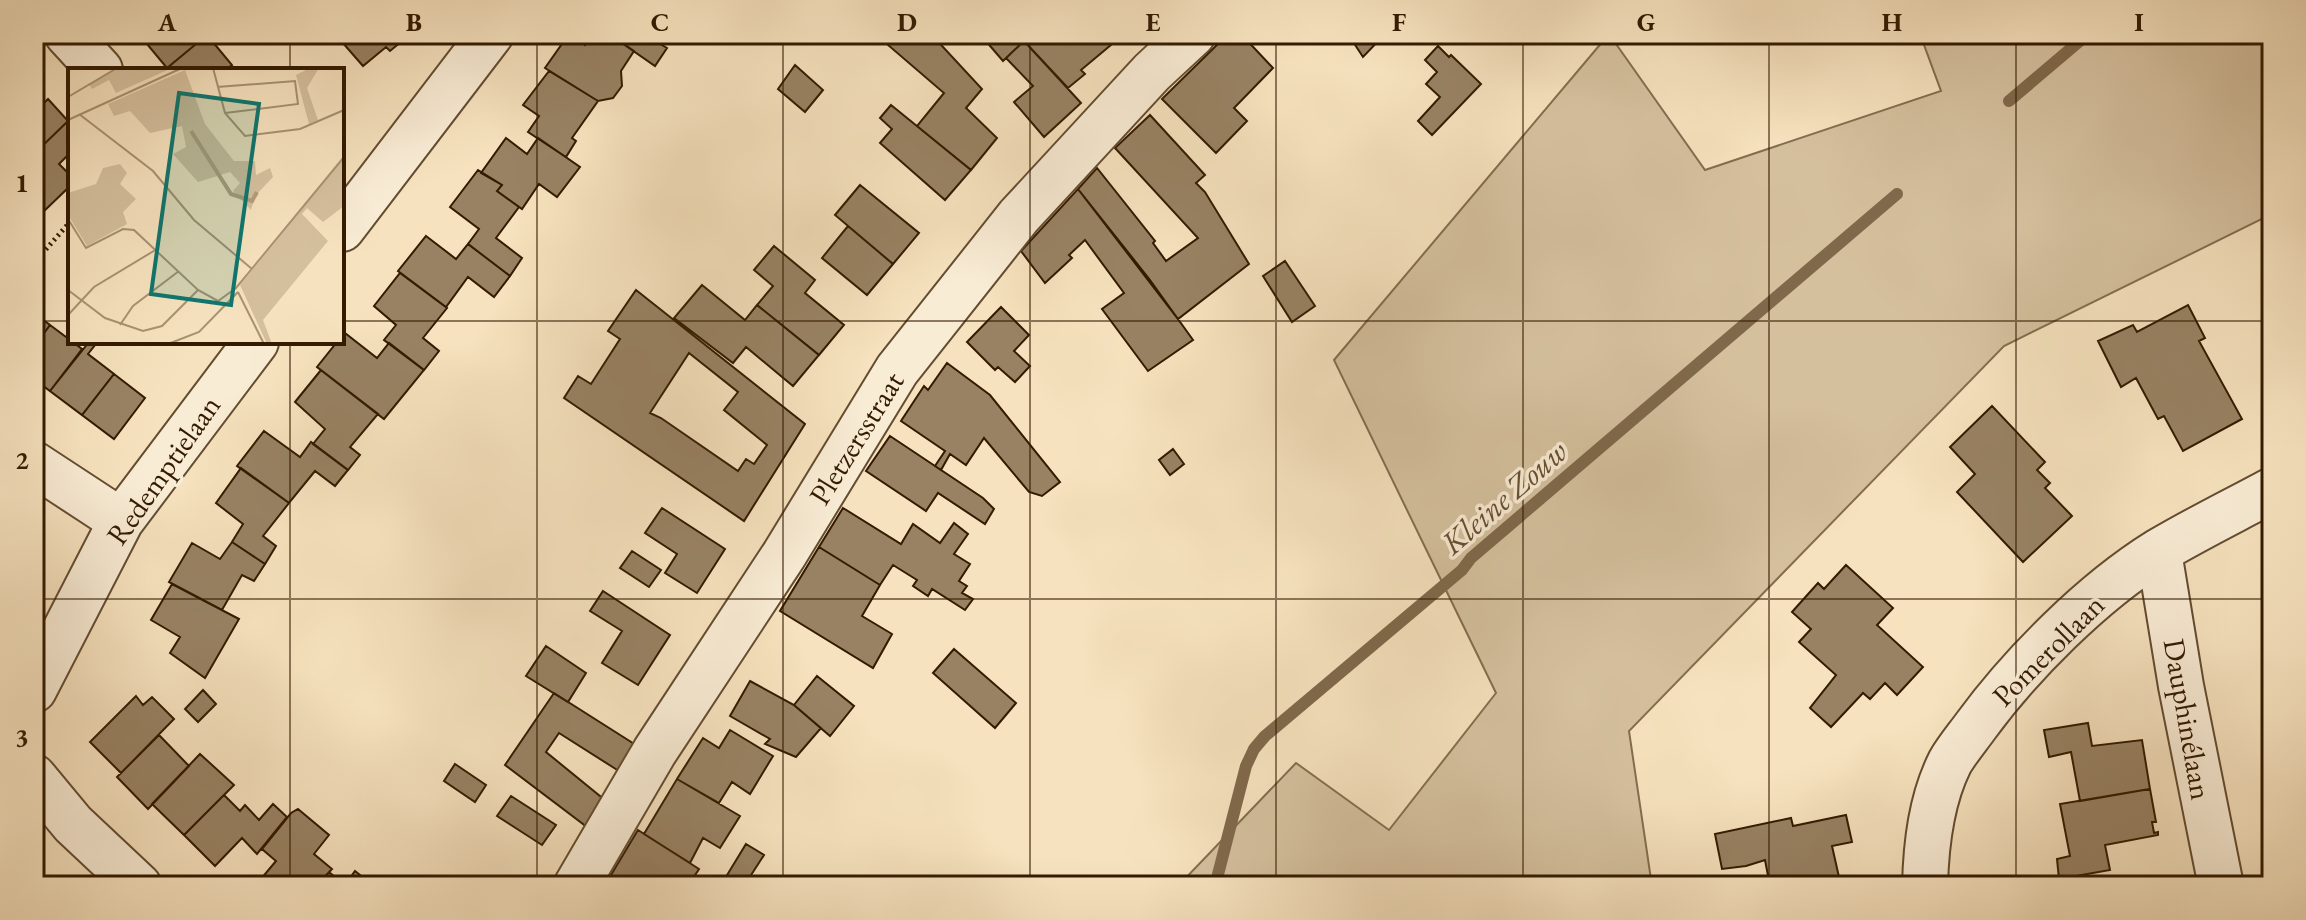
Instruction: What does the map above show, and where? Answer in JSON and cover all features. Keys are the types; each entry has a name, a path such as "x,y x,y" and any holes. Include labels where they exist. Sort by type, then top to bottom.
{"street":[{"path":"67,34 98,68"},
{"path":"344,226 491,34"},
{"name":"Pletzersstraat","path":"576,886 655,751 784,555 897,370 1019,216 1152,72 1193,34"},
{"name":"Redemptielaan","path":"34,690 121,521 254,344"},
{"path":"34,464 121,521"},
{"name":"Pomerollaan","path":"1925,886 1926,847 1932,813 1951,761 2000,693 2069,623 2125,575 2159,552 2272,490"},
{"name":"Dauphinélaan","path":"2159,552 2201,792 2221,886"},
{"path":"34,777 73,824 139,886"}],"path":[{"path":"34,263 68,224"}],"shaded area":[{"path":"1609,34 1705,170 1941,91 1920,34 2272,34 2272,214 2004,346 1629,731 1652,886 1178,886 1296,763 1389,830 1496,693 1334,360"}],"building":[{"path":"146,34 207,35 167,68 142,38"},
{"path":"335,34 404,34 407,37 390,51 386,47 363,66"},
{"path":"569,34 585,45 592,34 609,34 634,51 621,71 622,86 613,98 598,101 545,68"},
{"path":"609,34 656,34 652,39 667,48 655,66"},
{"path":"897,34 931,34 982,89 966,108 997,138 971,170 917,126 944,93 888,45"},
{"path":"992,34 1054,34 1057,38 1061,34 1114,34 1118,39 1081,70 1085,74 1068,88 1024,41 1003,61 985,40"},
{"path":"1228,34 1241,34 1273,68 1234,108 1247,121 1216,153 1162,99"},
{"path":"1348,34 1385,34 1363,57"},
{"path":"207,35 232,65 228,68 167,68"},
{"path":"1024,41 1081,103 1044,137 1014,102 1033,86 1006,58"},
{"path":"1438,46 1481,84 1432,135 1418,121 1440,97 1426,84 1437,72 1425,60"},
{"path":"795,65 823,90 805,112 778,89"},
{"path":"549,71 598,101 572,138 576,141 566,157 528,132 539,116 523,105"},
{"path":"48,99 68,121 34,154 34,113"},
{"path":"891,105 971,170 945,200 880,143 892,129 880,118"},
{"path":"1150,115 1205,175 1196,183 1205,192 1249,264 1178,319 1078,189 1097,168 1155,241 1153,243 1166,261 1198,238 1115,148"},
{"path":"68,121 68,155 59,164 68,173 68,188 39,216 34,216 34,154"},
{"path":"506,138 527,154 538,138 580,167 557,197 539,184 522,209 497,191 502,185 481,173"},
{"path":"478,170 502,185 497,191 519,207 496,238 522,258 510,276 468,244 479,229 450,207"},
{"path":"860,185 919,233 893,264 835,215"},
{"path":"1078,189 1193,340 1148,371 1102,309 1124,293 1085,240 1069,255 1072,258 1045,283 1021,251"},
{"path":"848,226 893,264 867,295 822,258"},
{"path":"426,236 456,259 468,244 510,276 494,297 468,277 446,307 398,271"},
{"path":"774,246 815,280 805,293 844,325 819,355 757,305 773,286 754,270"},
{"path":"1285,261 1315,306 1292,322 1263,276"},
{"path":"400,273 447,308 423,338 439,351 424,370 384,340 396,325 374,306"},
{"path":"702,285 745,320 757,305 819,355 793,386 746,347 733,363 674,318"},
{"path":"636,290 805,424 744,521 564,398 578,376 591,384 620,339 608,331","holes":["689,353 738,392 724,410 767,445 754,464 746,459 738,471 650,413"]},
{"path":"2188,305 2205,338 2199,341 2242,419 2183,451 2164,416 2158,419 2136,378 2121,387 2098,341 2133,325 2137,332"},
{"path":"1001,307 1029,335 1014,351 1030,366 1015,382 998,367 995,370 967,342"},
{"path":"34,313 50,325 34,347"},
{"path":"50,325 68,338 68,344 75,344 82,349 50,391 34,379 34,347"},
{"path":"345,333 377,358 389,343 424,370 384,419 317,367 335,344 344,344"},
{"path":"87,344 95,345 88,354 114,374 82,415 50,391"},
{"path":"947,363 990,395 1060,482 1042,496 1029,492 984,438 966,465 950,454 941,470 935,466 945,451 901,421 924,386 928,390"},
{"path":"321,370 378,414 350,447 360,455 348,470 313,444 325,429 295,402"},
{"path":"114,374 145,398 114,439 82,415"},
{"path":"1992,406 2045,462 2037,470 2050,483 2045,488 2072,516 2023,562 1957,492 1975,474 1950,447"},
{"path":"264,431 300,457 311,442 348,470 335,486 315,471 289,503 237,466"},
{"path":"890,436 983,498 994,509 985,524 938,493 926,511 866,471"},
{"path":"1173,449 1184,464 1170,475 1159,460"},
{"path":"241,468 289,503 263,536 276,546 265,564 232,542 243,524 216,503"},
{"path":"662,508 725,549 697,593 665,573 677,554 645,533"},
{"path":"843,508 901,544 913,524 940,543 954,523 968,534 954,554 970,564 959,581 967,586 962,593 973,599 965,610 932,589 928,596 913,586 917,580 893,565 880,585 819,547"},
{"path":"232,542 265,564 254,581 242,575 222,610 169,582 192,543 220,559"},
{"path":"819,547 880,585 862,616 892,634 873,668 780,611"},
{"path":"632,551 661,570 649,587 620,568"},
{"path":"1846,565 1893,608 1877,625 1923,667 1897,695 1885,683 1870,699 1863,693 1831,727 1810,708 1836,675 1799,642 1811,629 1792,612 1818,583 1824,589"},
{"path":"172,584 239,619 205,678 170,653 180,637 151,620"},
{"path":"603,591 670,635 638,685 602,663 622,631 590,611"},
{"path":"546,646 586,673 568,702 526,676"},
{"path":"954,649 1016,703 995,728 933,673"},
{"path":"817,676 854,706 830,736 794,705"},
{"path":"750,681 794,705 821,728 796,757 765,744 770,739 730,716"},
{"path":"203,690 216,704 198,722 185,709"},
{"path":"554,693 639,747 622,773 559,733 546,752 606,801 587,827 505,765"},
{"path":"136,696 143,705 152,697 174,719 121,773 90,742"},
{"path":"2088,723 2092,746 2142,740 2150,789 2080,801 2071,752 2049,757 2044,730"},
{"path":"730,730 773,756 750,794 732,782 719,803 677,779 703,738 719,748"},
{"path":"159,735 189,766 148,809 117,777"},
{"path":"200,754 234,785 184,835 152,804"},
{"path":"455,764 486,785 475,802 444,781"},
{"path":"677,779 740,816 720,848 703,838 690,863 644,834"},
{"path":"2150,789 2156,822 2152,822 2154,833 2158,832 2158,835 2105,845 2110,870 2059,879 2057,859 2070,856 2060,804"},
{"path":"224,795 240,811 245,805 259,820 273,804 287,817 257,854 242,838 215,866 184,835"},
{"path":"511,796 556,825 542,845 497,816"},
{"path":"298,809 329,835 314,854 332,869 316,886 255,886 276,861 262,849 291,813"},
{"path":"1846,815 1852,842 1832,846 1841,886 1770,886 1765,860 1722,869 1715,834 1791,818 1793,826"},
{"path":"638,830 699,869 688,886 605,885"},
{"path":"746,844 764,855 744,886 721,885"},
{"path":"355,871 374,886 316,886 329,872 345,885"}],"waterway":[{"name":"Kleine Zouw","path":"2009,101 2088,34"},
{"name":"Kleine Zouw","path":"1215,886 1246,766 1265,736 1897,194"}]}
